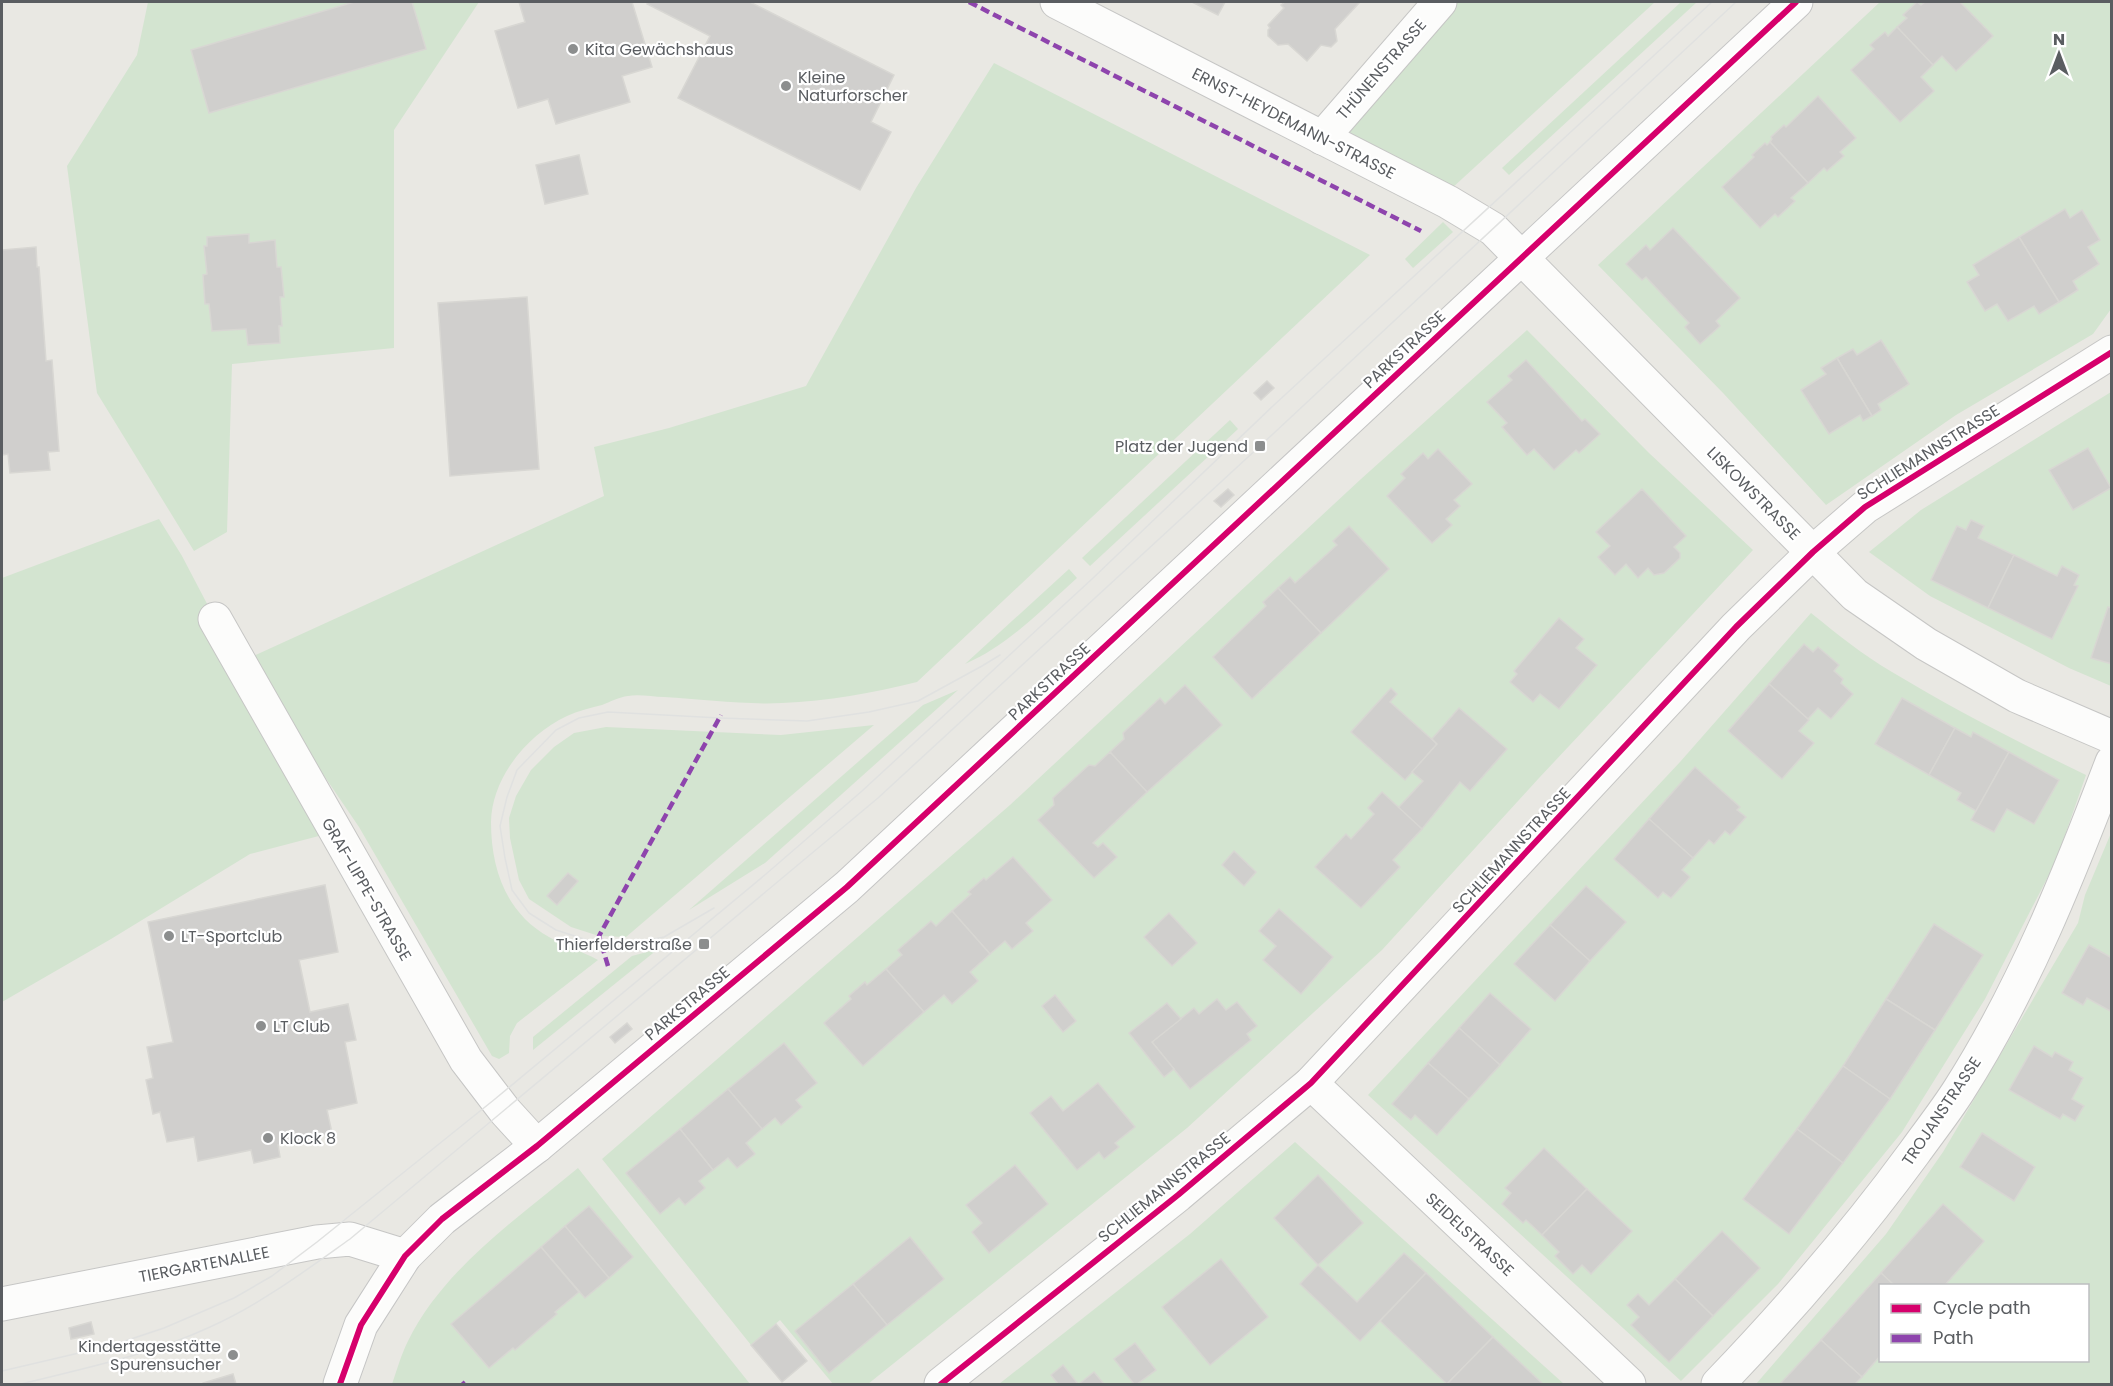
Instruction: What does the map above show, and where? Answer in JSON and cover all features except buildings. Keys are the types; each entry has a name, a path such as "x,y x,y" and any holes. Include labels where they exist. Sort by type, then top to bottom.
{"street":[{"name":"ERNST-HEYDEMANN-STRASSE","path":"1057,2 1448,202 1493,229 1521,259"},
{"name":"THÜNENSTRASSE","path":"1322,138 1440,2"},
{"name":"PARKSTRASSE","path":"340,1384 361,1325 405,1256 442,1219 537,1146 847,887 1796,2"},
{"name":"LISKOWSTRASSE","path":"1521,259 1855,595 1926,644 2017,696 2112,737"},
{"name":"SCHLIEMANNSTRASSE","path":"941,1384 1178,1195 1311,1083 1736,627 1813,552 1864,507 2112,352"},
{"name":"GRAF-LIPPE-STRASSE","path":"215,619 466,1060 505,1111 537,1146"},
{"name":"TROJANSTRASSE","path":"1718,1384 1774,1326 1877,1204 1959,1091 2012,997 2061,892 2112,762"},
{"name":"SEIDELSTRASSE","path":"1311,1083 1629,1384"},
{"name":"TIERGARTENALLEE","path":"2,1304 317,1242 350,1239 405,1256"}],"green space":[{"path":"148,2 479,2 394,130 394,348 232,364 227,532 194,551 97,393 67,166 137,55"},
{"path":"1457,2 1655,2 1451,189 1339,131 1361,104"},
{"path":"1681,2 1697,2 1509,175 1502,168"},
{"path":"1880,2 2111,2 2111,309 2093,334 1956,415 1826,505 1724,394 1598,265"},
{"path":"994,63 1370,255 917,682 850,696 782,703 739,703 641,695 628,696 571,714 539,734 526,746 505,773 493,805 492,839 498,873 512,902 534,927 555,940 598,960 517,1023 510,1036 509,1053 499,1059 492,1056 359,827 312,758 251,657 604,496 594,447 669,428 806,386 916,188"},
{"path":"1443,222 1453,232 1413,268 1405,259"},
{"path":"1527,330 1649,453 1753,550 1539,778 1382,950 1187,1128 868,1384 833,1384 780,1320 751,1345 602,1159 1010,805 1361,479"},
{"path":"2111,392 2111,686 2069,668 1930,596 1869,552 1921,510"},
{"path":"1230,420 1238,429 1090,566 1082,558"},
{"path":"159,519 182,556 334,832 250,854 2,1002 2,578"},
{"path":"1069,569 1077,578 1010,637 965,664"},
{"path":"1811,613 1860,651 1916,686 1988,726 2086,775 2056,861 1985,999 1902,1132 1778,1284 1681,1381 1368,1095 1680,762"},
{"path":"958,690 765,863 689,910 923,705"},
{"path":"874,725 626,937 599,936 571,927 529,899 519,880 510,838 509,818 516,796 531,770 554,747 574,733 606,727 781,735"},
{"path":"2111,833 2111,1384 1756,1384 1886,1234 1943,1152 2078,923 2085,895"},
{"path":"658,949 533,1050 533,1037 632,956"},
{"path":"1295,1142 1564,1384 999,1384 1190,1234"},
{"path":"578,1168 750,1384 392,1384 408,1341 441,1290 484,1246"}],"tram line":[{"path":"2,1371 113,1345 164,1328 234,1298 272,1276 317,1242 495,1099 766,874 862,791 1092,579 1274,405 1712,2"},
{"path":"21,1384 141,1353 210,1327 265,1297 350,1239 878,798 1736,2"},
{"path":"714,908 664,937 629,944 590,941 556,930 529,913 512,890 500,826 517,770 556,730 579,718 608,712 807,721 869,712 918,701 1000,655"}],"marked path":[{"path":"969,2 1421,231"},
{"path":"608,966 599,936 721,715"}],"cycle path":[{"path":"340,1384 361,1325 405,1256 442,1219 537,1146 847,887 1796,2"},
{"path":"941,1384 1178,1195 1311,1083 1736,627 1813,552 1865,507 2112,352"}],"place":[{"name":"Kita Gewächshaus","path":"573,49"},
{"name":"Kleine Naturforscher","path":"786,86"},
{"name":"Platz der Jugend","path":"1260,446"},
{"name":"LT-Sportclub","path":"169,936"},
{"name":"Thierfelderstraße","path":"704,944"},
{"name":"LT Club","path":"261,1026"},
{"name":"Klock 8","path":"268,1138"},
{"name":"Kindertagesstätte Spurensucher","path":"233,1355"}]}
